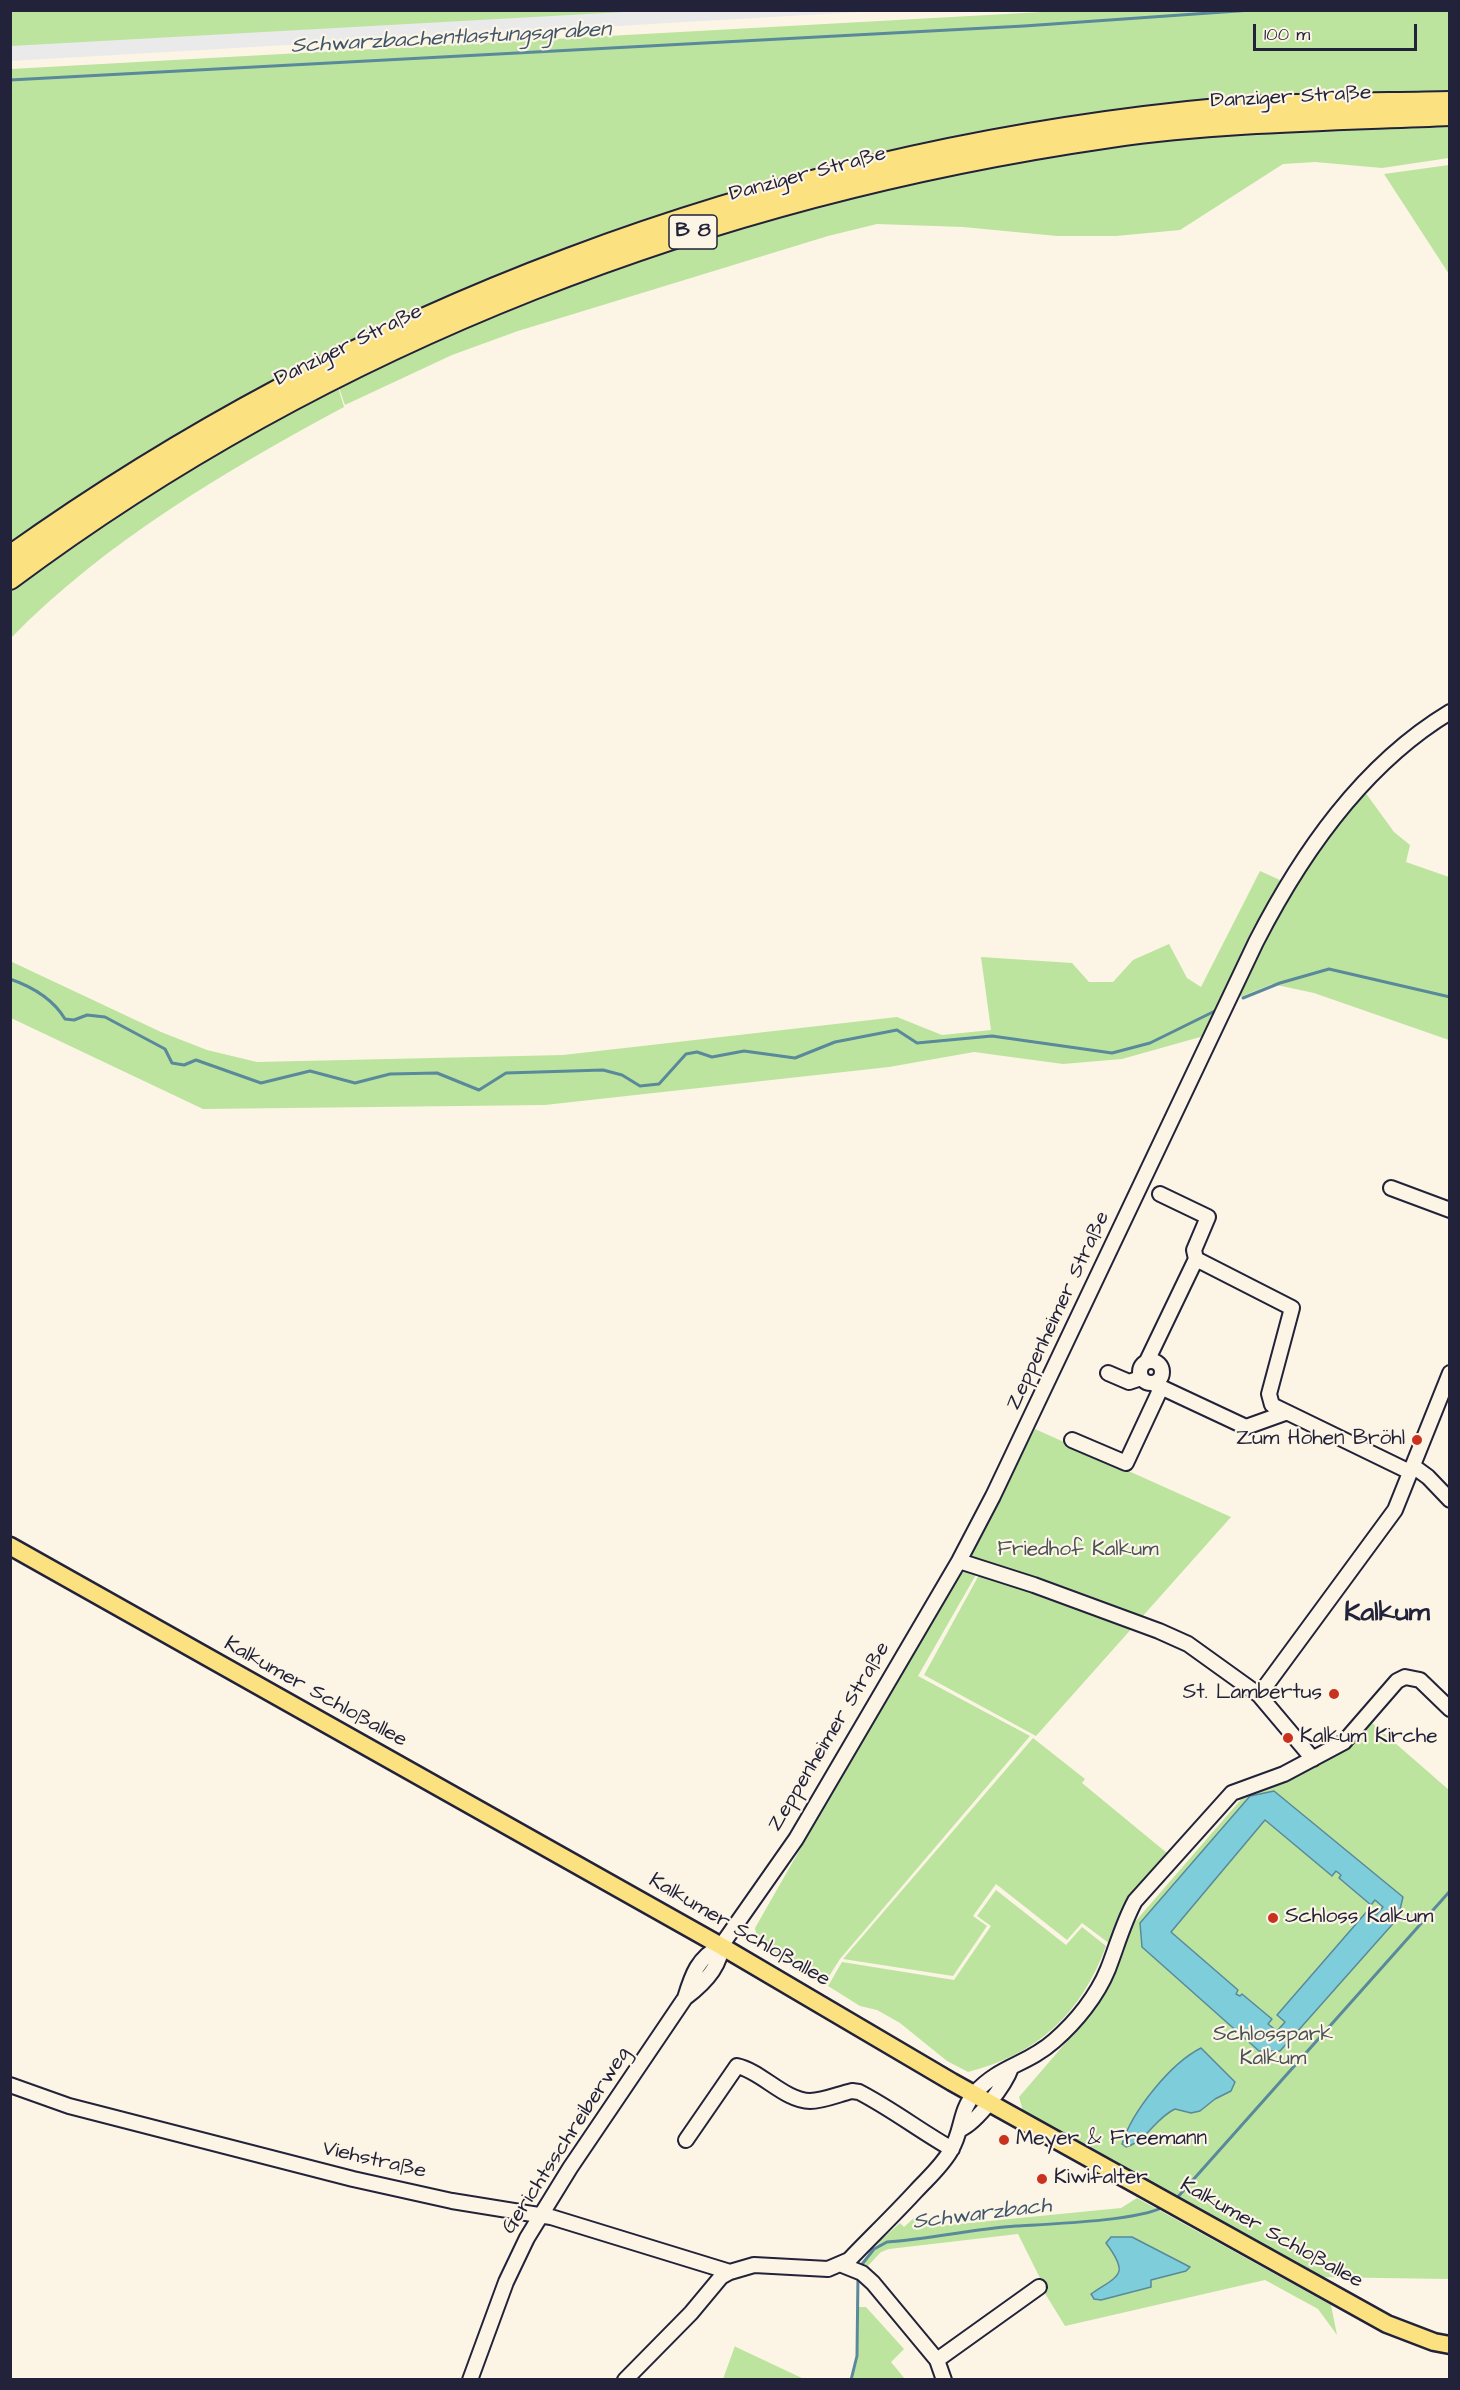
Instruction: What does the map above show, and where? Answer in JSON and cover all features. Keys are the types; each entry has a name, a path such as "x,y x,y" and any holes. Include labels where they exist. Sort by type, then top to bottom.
{"highway":[{"name":"Danziger Straße","path":"10,556 138,470 217,422 310,373 410,325 551,265 662,225 865,168 950,149 1100,124 1234,108 1449,102"},
{"name":"Danziger Straße","path":"10,579 79,528 147,483 225,435 318,386 417,338 558,278 662,242 807,197 951,163 1100,139 1233,123 1449,115"}],"main road":[{"name":"Kalkumer Schloßallee","path":"10,1546 721,1946 981,2098 1168,2203 1386,2324 1434,2342 1449,2345"}],"street":[{"name":"Zeppenheimer Straße","path":"721,1946 796,1839 959,1560 1026,1430 1274,906 1310,848 1370,777 1447,718"},
{"path":"1391,1188 1449,1210"},
{"path":"1151,1383 1140,1368 1147,1361 1196,1259 1194,1250 1208,1217 1160,1194"},
{"path":"1196,1259 1292,1308 1269,1394 1272,1405 1285,1413 1428,1477 1449,1500"},
{"path":"1147,1361 1158,1363 1162,1371 1159,1380 1151,1383"},
{"path":"1108,1373 1129,1382 1151,1383 1246,1427 1285,1413"},
{"path":"1259,1695 1395,1510 1449,1373"},
{"path":"1072,1440 1126,1463 1151,1383"},
{"path":"959,1560 1160,1631 1188,1644 1259,1695 1313,1759"},
{"path":"625,2379 692,2313 721,2277 729,2272 754,2265 828,2269 842,2265 905,2202 952,2149 961,2129 962,2111 981,2098 998,2071 1011,2068 1053,2042 1094,1995 1107,1972 1126,1917 1135,1901 1221,1802 1244,1787 1284,1774 1344,1742 1391,1686 1405,1677 1420,1680 1449,1709"},
{"name":"Gerichtsschreiberweg","path":"470,2379 506,2282 541,2215 685,1998 697,1965 705,1954 721,1946"},
{"path":"686,2140 737,2066 749,2068 774,2085 809,2101 852,2091 859,2092 897,2112 910,2126 952,2149"},
{"name":"Viehstraße","path":"10,2085 69,2106 353,2179 452,2201 541,2215 729,2272"},
{"path":"842,2265 859,2271 909,2324 937,2360 936,2364 944,2379"},
{"path":"937,2360 1039,2288"}],"shaded area":[{"path":"11,11 877,11 11,61"}],"green space":[{"path":"11,10 642,10 642,11 11,46"},
{"path":"1060,11 1449,11 1449,158 1382,168 1315,162 1283,164 1180,230 1116,236 1057,236 963,227 877,224 828,236 518,331 452,355 345,405 334,374 344,407 255,456 168,510 86,570 11,638 11,69"},
{"path":"1450,165 1449,274 1384,174"},
{"path":"1365,792 1394,832 1410,845 1406,862 1449,877 1449,1040 1314,993 1272,984 1233,1000 1260,943 1324,835"},
{"path":"1260,871 1280,880 1251,937 1211,1034 1122,1059 1063,1064 974,1052 889,1067 545,1105 203,1109 11,1018 10,961 161,1032 207,1050 257,1062 563,1055 897,1017 942,1035 991,1030 981,957 1072,963 1089,982 1113,982 1133,960 1169,944 1187,978 1201,987"},
{"name":"Friedhof Kalkum","path":"1035,1429 1231,1517 1036,1736 924,1675 985,1564 967,1557"},
{"path":"959,1571 977,1573 918,1676 1030,1736 840,1959 824,1984 778,1957 757,1940 755,1928"},
{"name":"Schlosspark Kalkum","path":"1371,1722 1449,1790 1449,2279 1316,2277 1023,2111 1019,2097 1068,2040 1113,1971 1127,1931 1244,1796 1315,1766 1348,1746"},
{"path":"1033,1738 1085,1779 1082,1783 1167,1853 1124,1904 1110,1944 1082,1923 1067,1940 996,1884 973,1916 987,1926 953,1976 843,1959"},
{"path":"996,1890 1066,1945 1082,1927 1106,1946 1084,1992 1070,2011 1054,2028 1016,2054 968,2072 947,2061 900,2023 877,2010 860,2006 828,1986 842,1962 954,1980 991,1926 977,1916"},
{"path":"1137,2198 1331,2305 1337,2335 1318,2309 1265,2280 1065,2326 1038,2282 1041,2280 1018,2234 889,2249 881,2252 864,2270 860,2268 881,2240 900,2223 904,2227 916,2216 928,2227 1121,2208","holes":["1132,2237 1189,2269 1151,2280 1151,2287 1094,2299 1091,2297 1112,2281 1119,2269 1115,2255 1108,2246"]},
{"path":"859,2307 866,2307 904,2349 891,2362 905,2379 852,2379 858,2359"},
{"path":"736,2347 804,2379 723,2379"}],"water":[{"path":"1274,1791 1403,1897 1398,1918 1280,2051 1259,2051 1142,1947 1140,1923 1250,1796","holes":["1265,1820 1332,1876 1336,1871 1341,1875 1339,1878 1371,1905 1375,1900 1383,1907 1376,1915 1369,1909 1277,2015 1285,2022 1277,2031 1268,2024 1272,2019 1242,1994 1240,1996 1236,1994 1238,1990 1171,1932"]},
{"path":"1201,2048 1235,2082 1231,2091 1215,2099 1200,2111 1191,2113 1175,2109 1162,2118 1140,2140 1126,2147 1122,2144 1134,2117 1154,2089 1177,2065"},
{"path":"1111,2237 1132,2237 1190,2267 1186,2271 1151,2280 1151,2287 1101,2300 1094,2299 1091,2294 1109,2283 1118,2273 1118,2262 1106,2243"}],"waterway":[{"name":"Schwarzbachentlastungsgraben","path":"10,80 1024,26 1252,10"},
{"name":"Schwarzbach","path":"1243,998 1280,983 1329,969 1450,997"},
{"name":"Schwarzbach","path":"10,979 42,994 55,1005 65,1019 74,1020 87,1015 105,1017 165,1049 172,1063 184,1065 196,1060 261,1083 310,1071 355,1083 390,1074 437,1073 479,1090 506,1073 603,1070 622,1075 640,1086 659,1084 686,1054 697,1052 712,1057 744,1051 795,1058 835,1042 897,1030 917,1043 992,1036 1112,1053 1150,1043 1217,1010"},
{"name":"Schwarzbach","path":"1176,2199 1450,1891"},
{"name":"Schwarzbach","path":"859,2268 874,2249 887,2242 1000,2227 1114,2219 1151,2212 1163,2207"},
{"name":"Schwarzbach","path":"851,2380 857,2356 858,2274"}],"place":[{"name":"Zum Hohen Bröhl","path":"1417,1440"},
{"name":"St. Lambertus","path":"1334,1694"},
{"name":"Kalkum Kirche","path":"1288,1738"},
{"name":"Schloss Kalkum","path":"1273,1918"},
{"name":"Meyer & Freemann","path":"1004,2140"},
{"name":"Kiwifalter","path":"1042,2179"}],"district":[{"name":"Kalkum","path":"1387,1614"}]}
